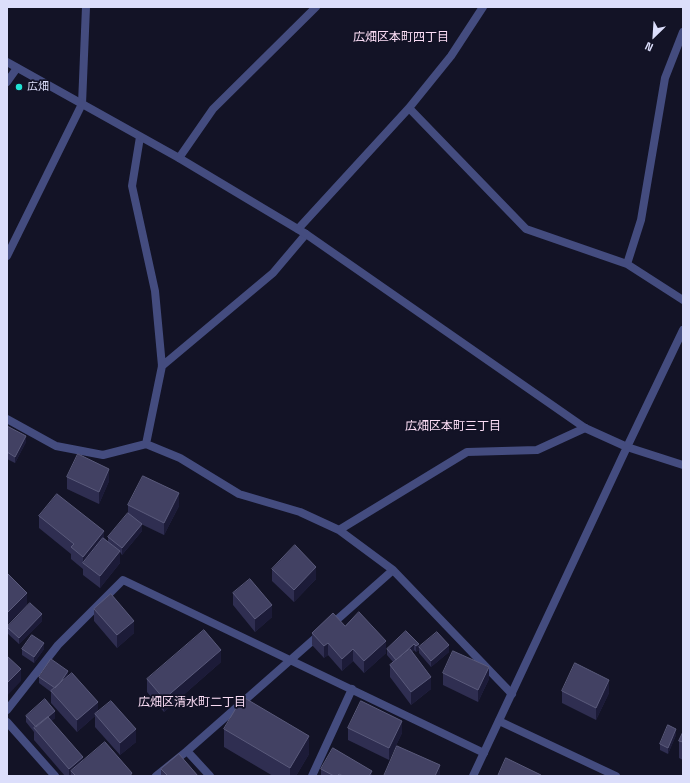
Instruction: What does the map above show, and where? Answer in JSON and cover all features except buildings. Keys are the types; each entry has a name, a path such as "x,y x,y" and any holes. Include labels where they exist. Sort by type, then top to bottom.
{"street":[{"path":"7,256 82,104 86,7"},
{"path":"179,158 213,109 316,7"},
{"path":"298,229 409,108 451,56 483,7"},
{"path":"626,264 641,220 665,78 683,32"},
{"path":"7,62 140,138 179,158 306,234 585,428 627,447 683,465"},
{"path":"7,82 17,68"},
{"path":"409,108 526,229 626,264 683,300"},
{"path":"140,138 132,186 154,291 162,366 146,444"},
{"path":"162,366 273,273 306,234"},
{"path":"473,776 683,330"},
{"path":"7,419 56,446 103,455 146,444 180,458 239,494 300,512 339,530 393,570 512,694"},
{"path":"339,530 467,452 537,450 585,428"},
{"path":"156,776 187,751 393,570"},
{"path":"7,710 58,645 123,580 484,753"},
{"path":"312,776 352,689"},
{"path":"499,721 616,776"},
{"path":"7,722 55,776"},
{"path":"187,751 210,776"}],"place":[{"name":"広畑","path":"19,87"}],"district":[{"name":"広畑区本町四丁目","path":"401,38"},
{"name":"広畑区本町三丁目","path":"453,427"},
{"name":"広畑区清水町二丁目","path":"192,703"}]}
